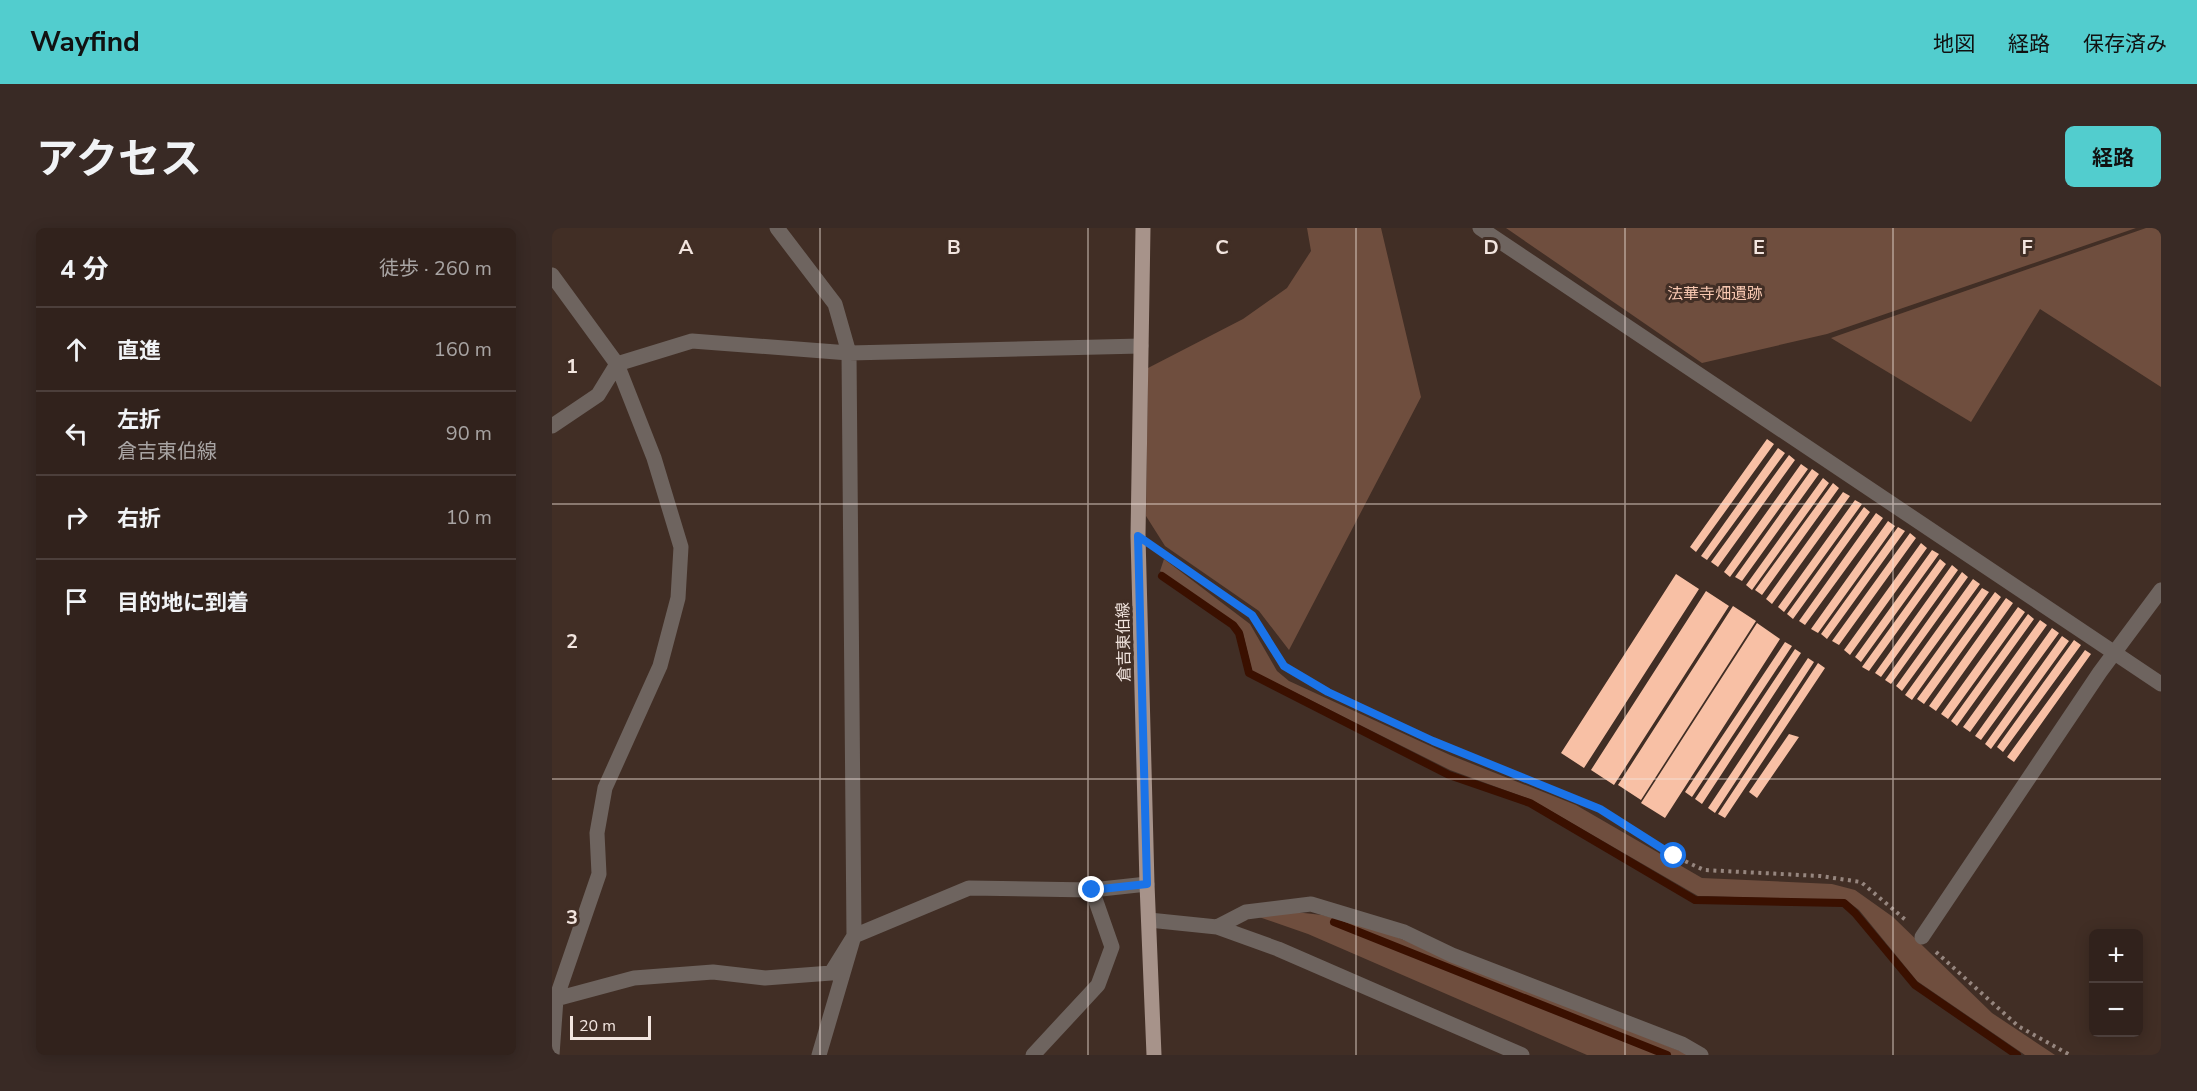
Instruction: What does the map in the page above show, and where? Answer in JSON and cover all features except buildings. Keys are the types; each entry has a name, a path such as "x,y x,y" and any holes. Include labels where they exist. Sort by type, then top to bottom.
{"main road":[{"name":"倉吉東伯線","path":"1143,228 1138,536 1154,1055"}],"street":[{"path":"777,228 835,304 849,353 854,936 819,1055"},
{"path":"1480,228 2161,684"},
{"path":"552,275 617,364 654,458 681,547 678,598 660,666 605,788 597,833 599,874 554,999 552,1055"},
{"path":"552,426 598,395 617,364 692,341 849,353 1140,346"},
{"path":"1922,937 2100,672 2117,653 2161,590"},
{"path":"554,999 634,978 713,972 765,978 831,973 854,936 969,888 1092,890 1147,884"},
{"path":"1033,1055 1098,985 1112,947 1092,890"},
{"path":"1217,927 1246,912 1311,904 1404,932 1452,955 1682,1044 1701,1055"},
{"path":"1149,920 1217,927 1278,949 1522,1055"}],"path":[{"path":"1138,536 1252,615 1284,666 1328,692 1433,741 1600,809 1674,856 1704,870 1820,876 1861,882 1897,910 1947,963 2018,1026 2070,1055"}],"green space":[{"path":"1307,228 1381,228 1421,397 1289,650 1259,611 1165,546 1146,516 1148,368 1243,319 1287,288 1311,251"},
{"name":"法華寺畑遺跡","path":"1506,228 2136,228 1827,334 1702,363"},
{"path":"2146,228 2161,228 2161,387 2040,309 1971,422 1831,338"},
{"path":"1164,559 1250,624 1277,671 1289,681 1450,755 1576,805 1702,878 1832,884 1855,890 1893,917 1992,1013 2055,1055 2025,1055 1917,981 1859,910 1846,900 1698,896 1532,800 1450,770 1252,671 1243,633 1160,571"},
{"path":"1286,911 1322,915 1379,930 1690,1055 1587,1055 1308,934 1259,917"}],"waterway":[{"path":"1162,576 1233,625 1239,633 1249,673 1449,775 1530,803 1695,900 1844,903 1915,985 2017,1055"},
{"path":"1334,922 1667,1055"}],"route":[{"path":"1092,890 1147,884 1138,536 1252,615 1284,666 1328,692 1433,741 1544,784 1600,809 1674,856"}]}
